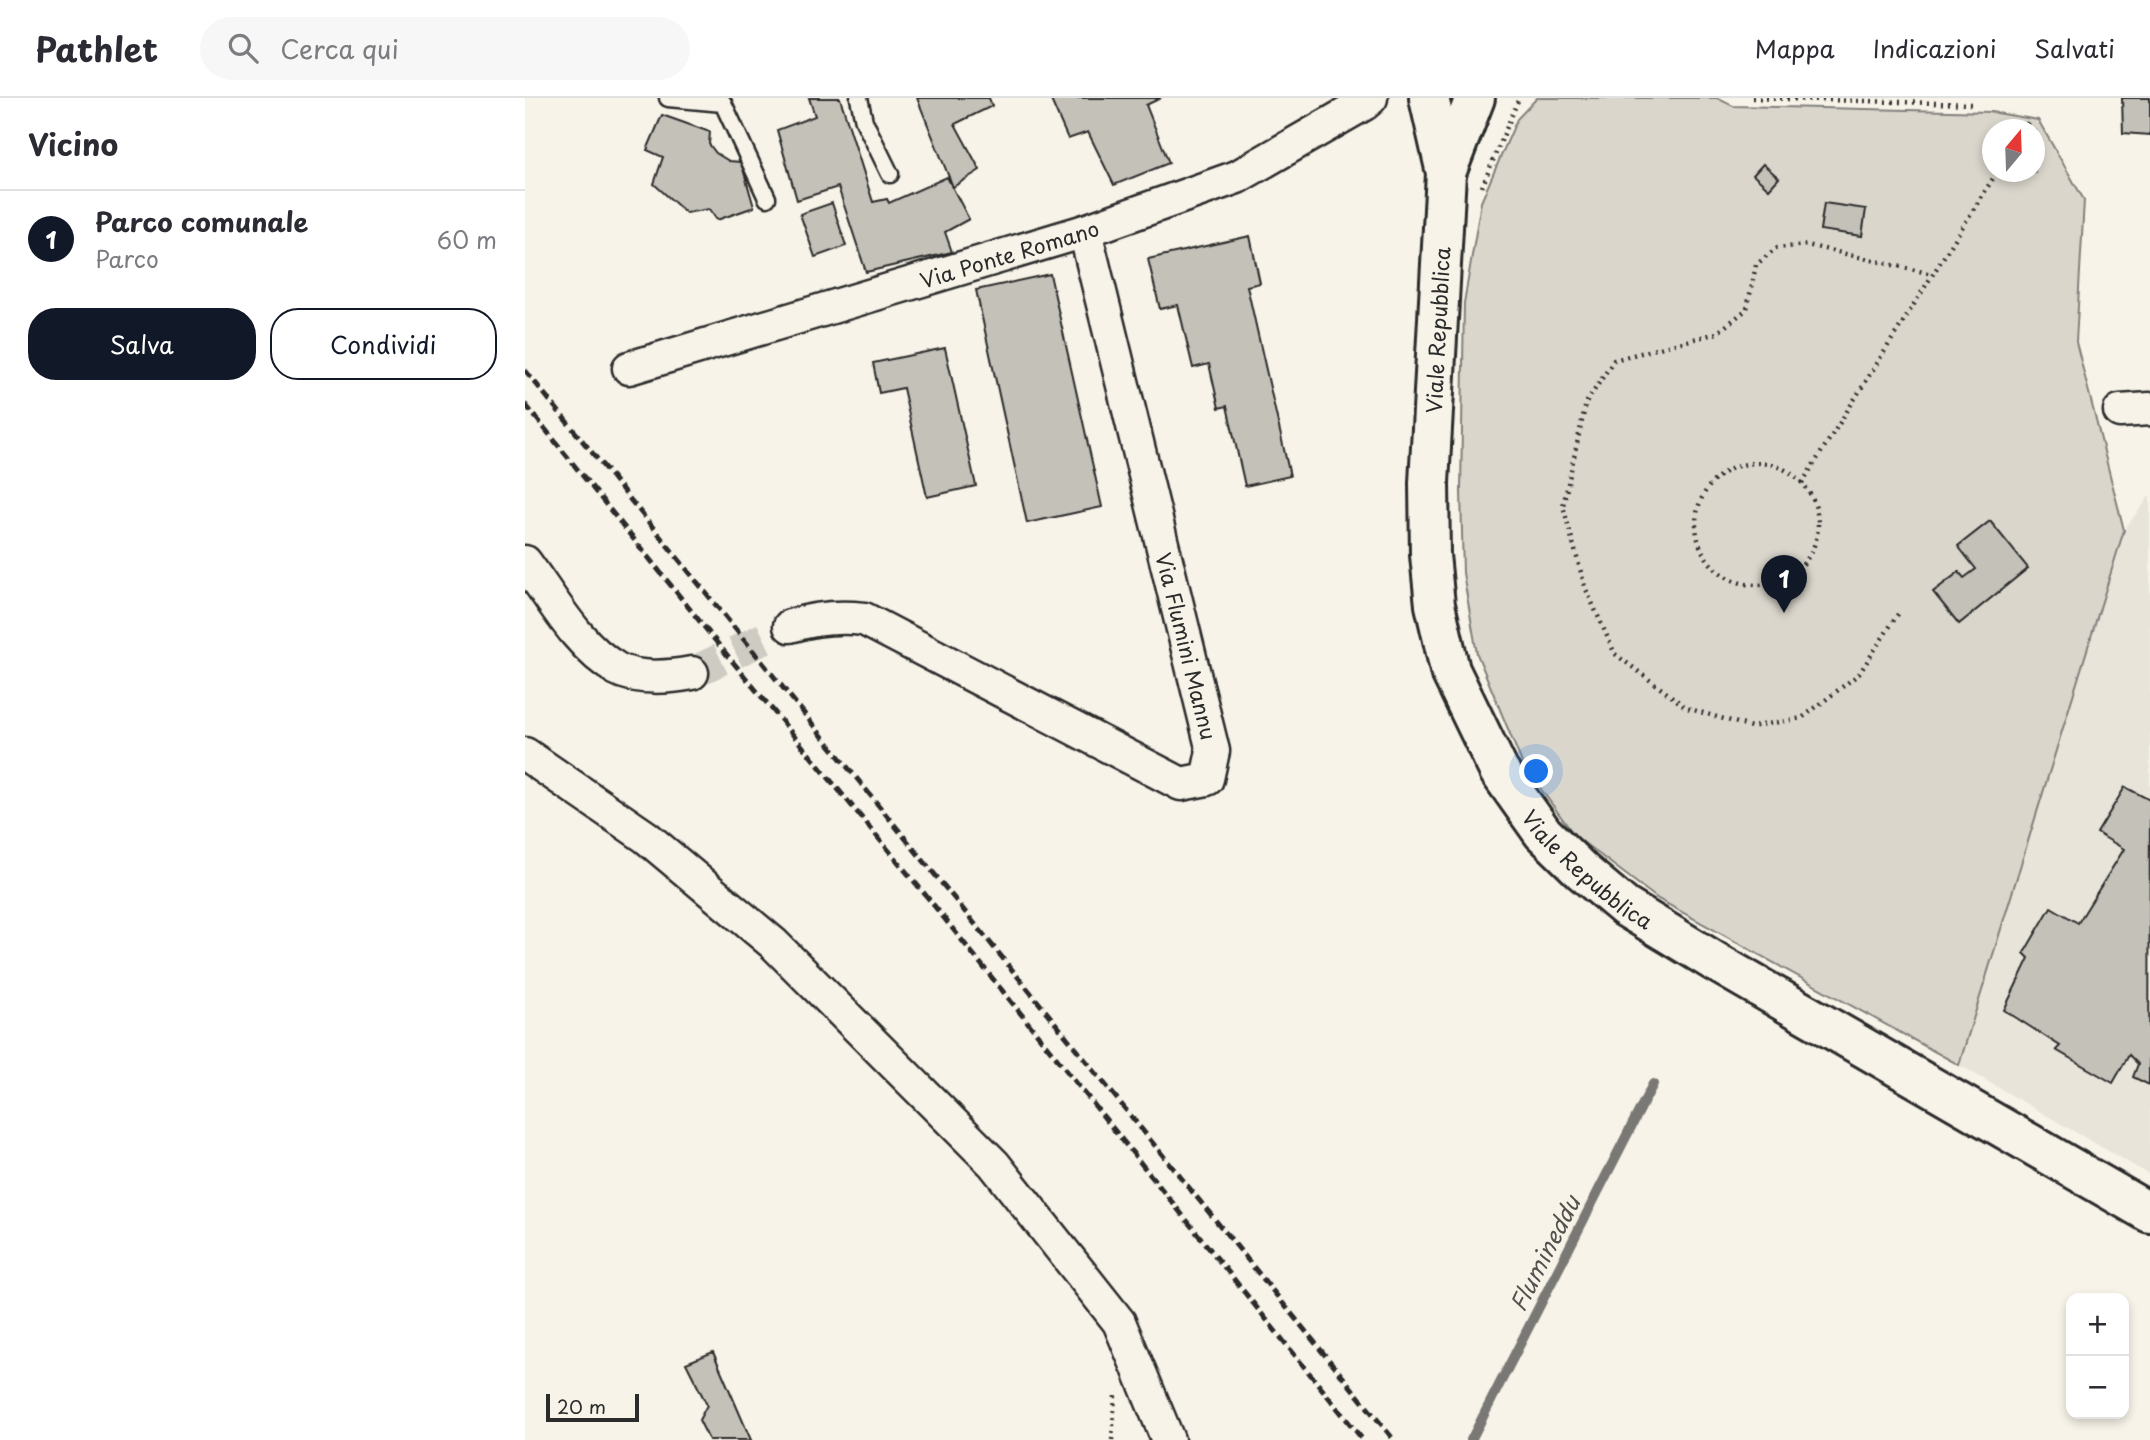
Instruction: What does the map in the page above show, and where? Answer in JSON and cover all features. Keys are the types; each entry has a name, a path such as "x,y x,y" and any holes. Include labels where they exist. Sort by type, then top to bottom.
{"main road":[{"name":"Viale Repubblica","path":"1429,98 1446,173 1429,483 1430,555 1435,605 1450,670 1499,771 1543,833 1625,907 2150,1213"},
{"name":"Viale Repubblica","path":"1446,173 1475,98"}],"street":[{"name":"Via Ponte Romano","path":"629,368 1085,231 1237,177 1371,98"},
{"name":"Via Flumini Mannu","path":"790,626 813,619 864,619 1181,784 1207,779 1213,751 1085,231"},
{"path":"525,562 581,640 618,670 661,678 692,673"},
{"path":"525,754 646,837 773,944 994,1164 1119,1322 1168,1440"}],"lane":[{"path":"668,98 723,103 767,198"},
{"path":"859,98 864,121 890,174"}],"path":[{"path":"1479,195 1519,98"},
{"path":"1752,98 1971,104"},
{"path":"1802,483 1991,182"},
{"path":"1898,614 1859,674 1802,718 1751,727 1687,708 1615,654 1585,587 1563,506 1586,403 1614,360 1717,333 1747,309 1756,265 1776,248 1807,245 1933,274"},
{"path":"1749,463 1769,464 1787,471 1802,483 1814,501 1818,522 1816,543 1806,562 1790,576 1770,584 1749,586 1729,579 1711,566 1701,550 1695,532 1696,513 1703,494 1715,479 1731,468 1749,463"}],"shaded area":[{"path":"1537,98 1717,98 1733,106 1991,112 2032,119 1982,119 1982,182 2045,182 2045,132 2084,200 2076,342 2124,530 1959,1065 1658,899 1575,836 1522,763 1477,654 1463,573 1461,491 1464,303 1481,202 1517,119"},
{"path":"2150,495 2150,1175 1959,1065 2124,530"}],"building":[{"path":"809,98 840,98 873,202 887,199 889,203 947,177 969,219 945,232 952,252 866,272 838,187 797,200 777,130 815,116"},
{"path":"917,98 989,98 992,106 955,124 980,170 953,187"},
{"path":"1050,98 1161,98 1146,105 1169,163 1114,185 1088,132 1068,139"},
{"path":"2122,98 2150,98 2150,135 2123,133"},
{"path":"662,115 710,132 709,144 716,153 729,161 741,162 754,207 717,220 709,209 686,213 654,184 663,157 647,150"},
{"path":"1763,164 1779,178 1769,189 1753,175"},
{"path":"832,203 846,246 815,257 800,214"},
{"path":"1824,203 1866,209 1862,236 1820,230"},
{"path":"1250,236 1260,283 1247,286 1290,476 1245,486 1227,406 1219,408 1209,364 1193,368 1178,305 1160,309 1148,259"},
{"path":"1050,274 1102,507 1027,523 976,290"},
{"path":"945,348 976,486 927,497 903,388 879,393 873,363"},
{"path":"1990,521 2028,568 1959,624 1933,592 1959,572 1964,578 1976,569 1958,546"},
{"path":"2125,787 2150,800 2149,1085 2133,1077 2138,1064 2129,1055 2113,1083 2056,1050 2060,1046 2004,1010 2029,958 2024,953 2051,907 2078,923 2124,849 2097,833"},
{"path":"713,1352 751,1440 709,1440 699,1420 707,1405 686,1363"}],"waterway":[{"name":"Flumineddu","path":"1471,1440 1653,1084"}],"tunnel":[{"path":"692,673 790,626"}],"railway":[{"path":"525,370 1394,1440"},
{"path":"525,404 718,644 928,898 1363,1440"}],"place":[{"name":"Parco comunale","path":"1784,613"}]}
